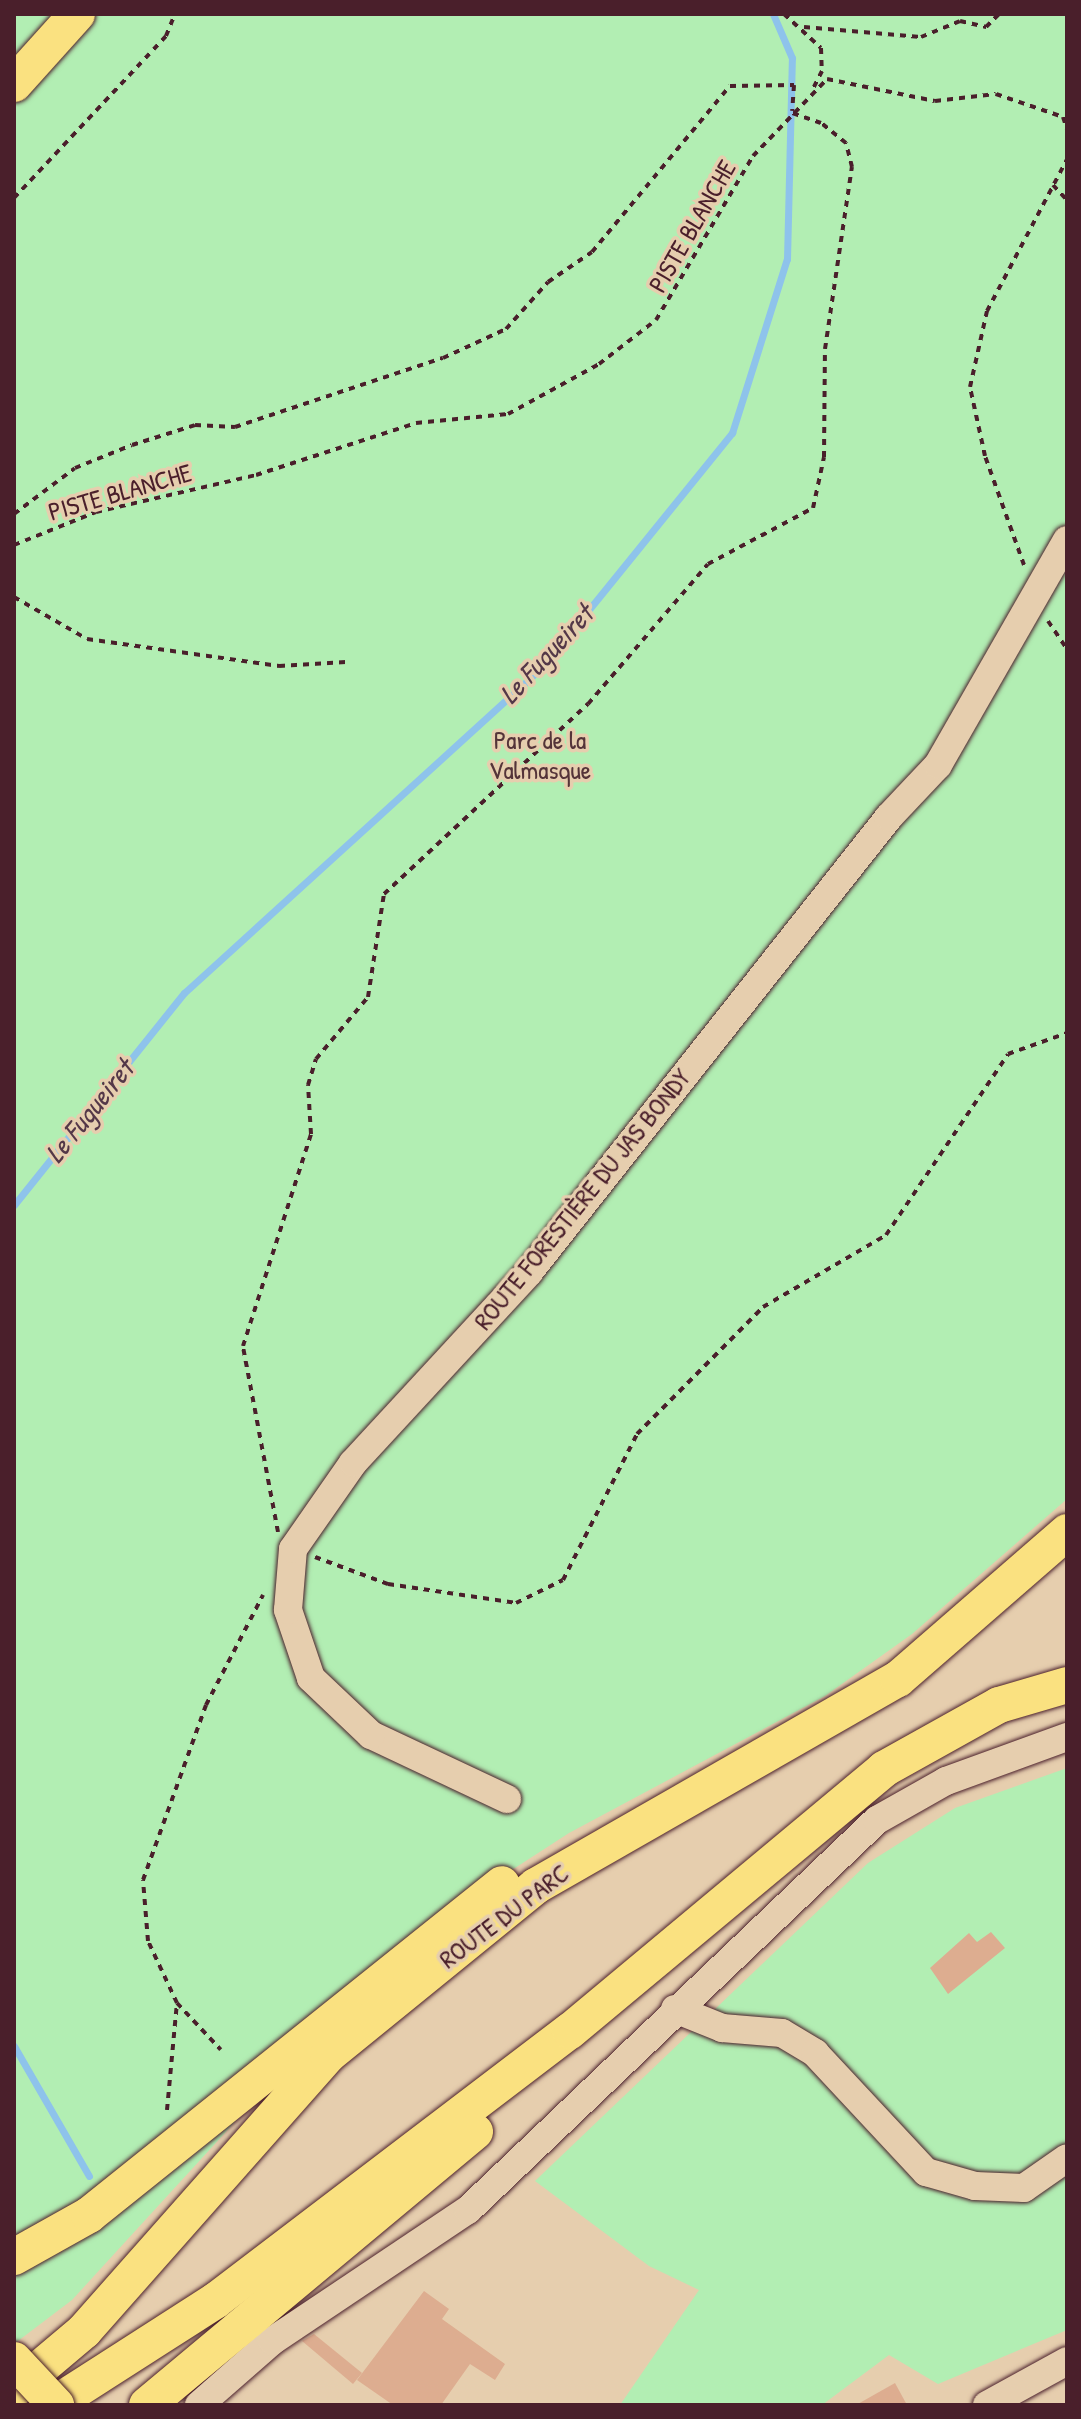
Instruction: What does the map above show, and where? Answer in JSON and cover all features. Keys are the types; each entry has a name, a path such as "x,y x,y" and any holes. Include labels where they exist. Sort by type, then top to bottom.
{"main road":[{"path":"14,84 77,14"},
{"name":"ROUTE DU PARC","path":"14,2390 84,2331 328,2055 536,1886 898,1679 1067,1532"},
{"path":"14,2360 54,2405 215,2301 570,2031 884,1769 999,1705 1067,1685"},
{"path":"14,2257 89,2215 494,1889 648,1804 708,1786"},
{"path":"14,2350 57,2329 95,2295 341,2012"},
{"path":"147,2405 482,2126 570,2031"}],"street":[{"name":"ROUTE FORESTIÈRE DU JAS BONDY","path":"293,1549 353,1463 529,1272 938,765 1067,540"},
{"path":"293,1549 288,1610 311,1678 371,1735 507,1799"},
{"path":"999,1705 1067,1704"},
{"path":"199,2405 272,2341 468,2210 675,2009 877,1820 946,1781 1067,1737"},
{"path":"675,2009 722,2028 782,2033 815,2053 926,2172 975,2186 1024,2188 1067,2158"},
{"path":"987,2405 1067,2361"}],"path":[{"path":"14,198 166,36 175,14"},
{"path":"784,14 804,27 821,48 822,71 792,113"},
{"path":"804,27 921,37 960,21 986,27 999,14"},
{"name":"PISTE BLANCHE","path":"14,545 96,512 256,475 416,423 508,414 599,364 674,297 753,156 827,79 935,101 996,94 1063,117 1067,129"},
{"path":"14,514 75,468 132,445 195,425 235,427 443,358 506,329 548,282 592,252 730,86 794,85 792,113"},
{"path":"792,113 821,123 846,143 852,167 825,349 824,457 813,508 708,564 588,704 384,894 368,997 316,1059 308,1085 311,1134 243,1346 273,1526 293,1549 388,1584 516,1603 563,1580 637,1434 763,1307 886,1235 1008,1054 1067,1033"},
{"path":"1036,594 985,456 970,387 987,311 1067,159"},
{"path":"1053,185 1067,200"},
{"path":"14,597 87,639 279,666 346,662"},
{"path":"221,2050 177,2003 148,1941 143,1880 206,1705 267,1588"},
{"path":"167,2110 177,2003"}],"green space":[{"name":"Parc de la Valmasque","path":"14,14 1067,14 1067,1499 912,1634 825,1696 569,1833 399,1943 72,2300 14,2344"},
{"path":"1067,1768 1067,2330 938,2384 889,2355 822,2405 620,2405 699,2290 649,2266 535,2181 868,1863 955,1808"}],"building":[{"path":"991,1932 1005,1948 948,1994 930,1968 969,1933 977,1942"},
{"path":"424,2291 449,2309 442,2319 505,2364 495,2380 470,2364 441,2405 393,2405 357,2380"},
{"path":"314,2334 362,2373 353,2384 302,2341"},
{"path":"895,2383 907,2405 856,2405"}],"waterway":[{"name":"Le Fugueiret","path":"14,1205 184,993 544,665 732,433 787,259 792,58 773,14"},
{"name":"Le Fugueiret","path":"14,2046 89,2176"}]}
